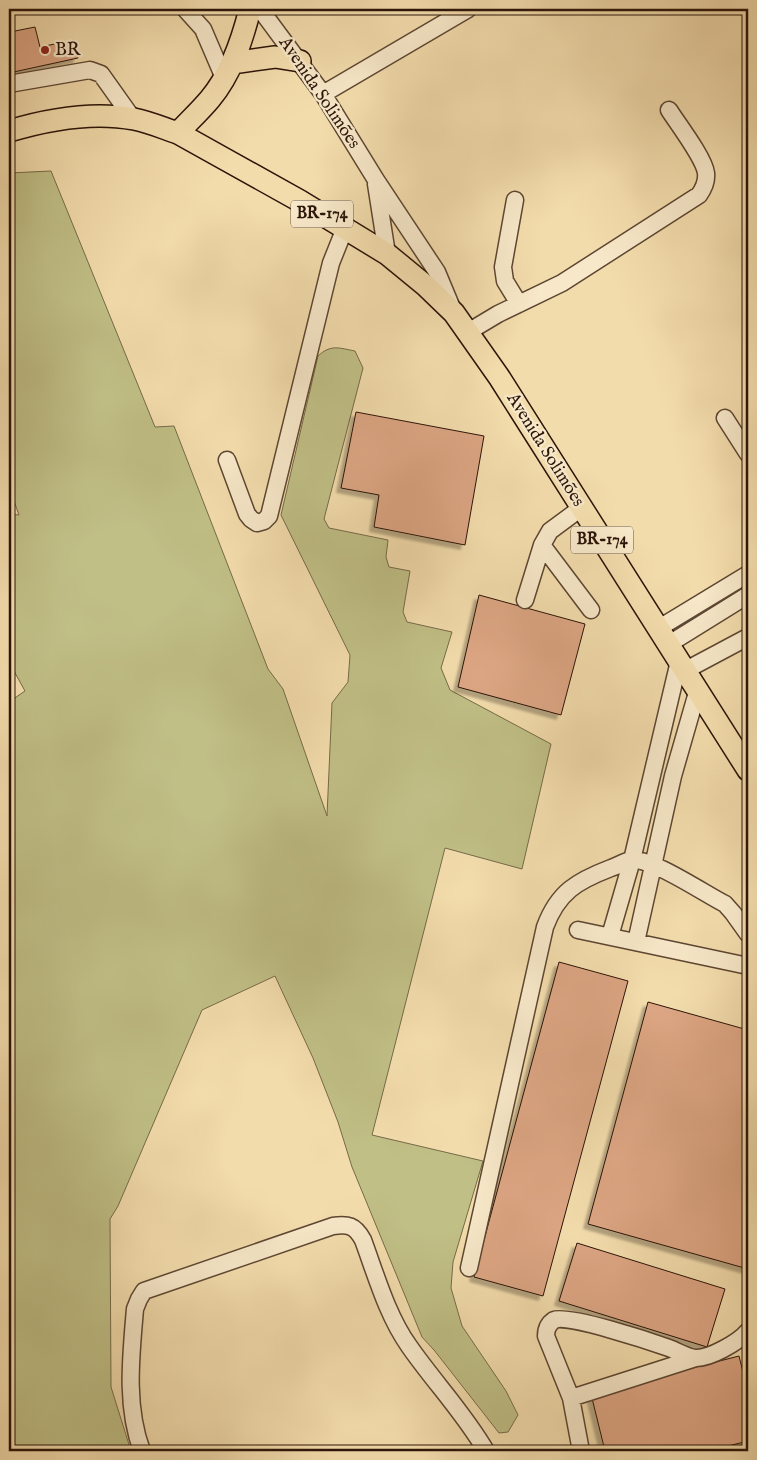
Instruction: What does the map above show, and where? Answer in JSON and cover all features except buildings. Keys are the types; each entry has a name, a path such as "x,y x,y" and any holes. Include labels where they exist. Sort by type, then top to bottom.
{"main road":[{"path":"178,133 210,98 228,71 238,51 250,9"},
{"path":"228,71 275,57 300,62"},
{"name":"BR-174","path":"9,131 46,121 76,116 133,119 178,133 300,201 387,254 426,286 454,313"},
{"name":"Avenida Solimões","path":"454,313 499,377 748,770"}],"street":[{"path":"185,9 203,29 228,71"},
{"name":"Avenida Solimões","path":"260,9 324,94 376,180 437,272 454,313"},
{"path":"324,94 468,9"},
{"path":"9,84 90,70 101,74 133,119"},
{"path":"468,332 498,314 562,283 699,196 705,186 706,172 669,110"},
{"name":"Avenida Solimões","path":"376,180 387,254"},
{"path":"516,200 503,267 505,281 518,304"},
{"path":"227,460 247,514 258,523 264,521 269,516 331,263 345,228"},
{"path":"725,418 748,454"},
{"path":"525,600 542,545 550,531 581,508"},
{"path":"542,545 591,610"},
{"path":"610,936 632,860 673,651 748,574"},
{"path":"673,651 748,595"},
{"path":"673,651 748,637"},
{"path":"636,942 673,776 698,689"},
{"path":"469,1268 543,937 550,913 562,895 592,876 632,860 653,865 725,904 748,934"},
{"path":"578,930 748,966"},
{"path":"142,1451 134,1418 131,1392 135,1309 144,1291 333,1226 344,1225 352,1227 359,1232 387,1303 408,1345 472,1427 486,1451"},
{"path":"582,1451 571,1398 546,1336 548,1325 555,1320 568,1319 641,1339 696,1358"},
{"path":"571,1398 727,1348 744,1337 748,1331"}],"shaded area":[{"path":"51,171 155,427 174,426 268,669 283,689 327,816 332,703 348,682 350,655 281,515 318,356 331,348 355,351 363,368 324,519 329,528 388,540 386,557 389,567 410,571 403,612 407,622 452,632 441,668 450,690 551,744 522,869 445,848 372,1135 483,1161 453,1262 451,1288 462,1326 506,1391 518,1415 508,1432 499,1433 422,1337 352,1167 338,1122 313,1058 275,976 202,1010 118,1206 110,1219 111,1387 131,1451 9,1451 9,702 25,691 9,662 9,514 19,515 9,487 9,173"}],"place":[{"name":"BR","path":"45,50"}]}
